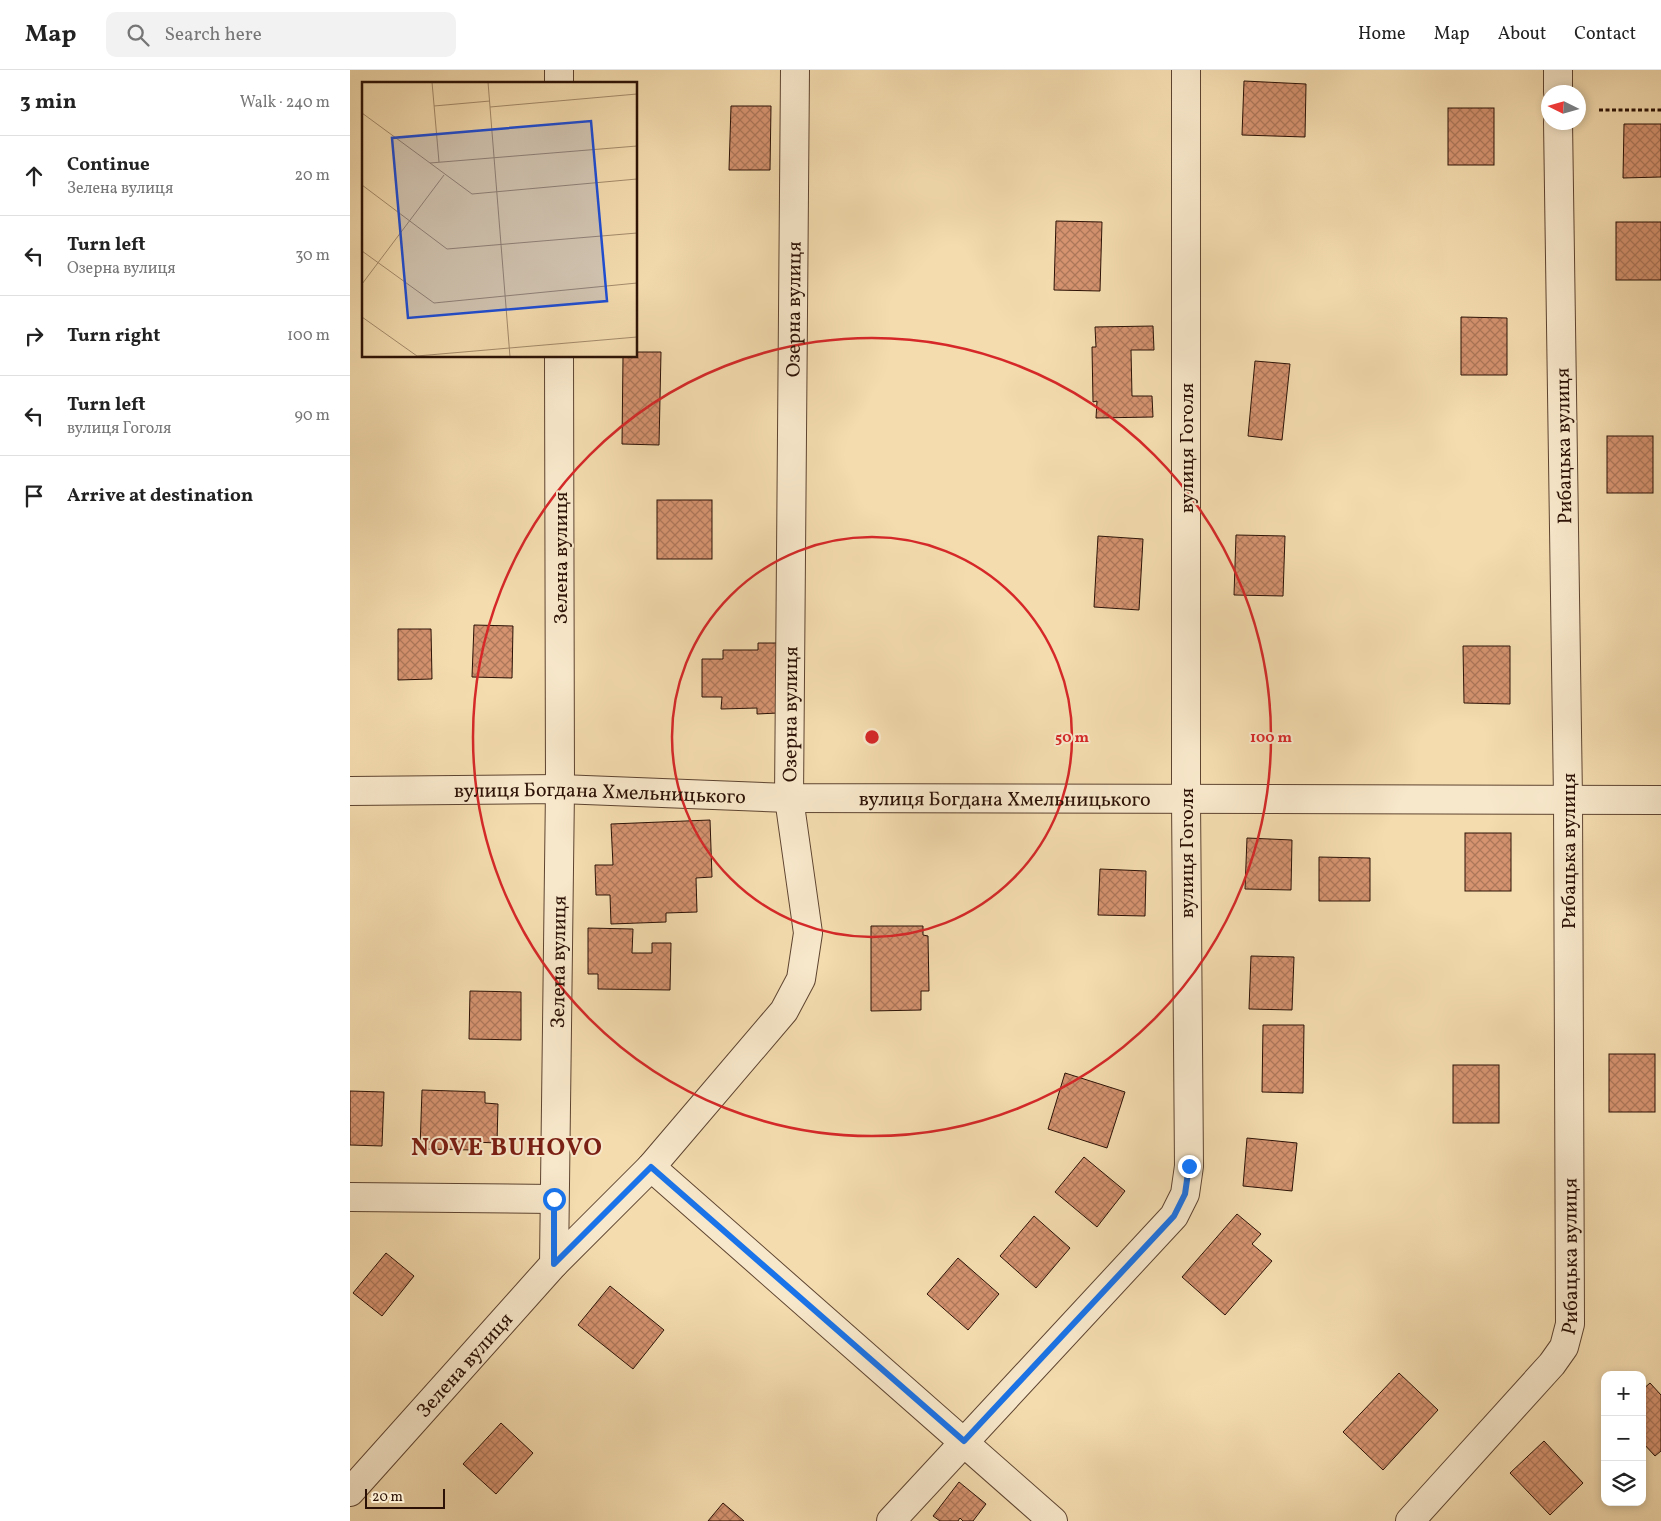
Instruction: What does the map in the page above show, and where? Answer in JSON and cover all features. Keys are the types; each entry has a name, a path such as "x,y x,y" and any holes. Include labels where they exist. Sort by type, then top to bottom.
{"street":[{"name":"Озерна вулиця","path":"554,1264 651,1167 784,1011 801,979 808,933 789,798 795,70"},
{"name":"вулиця Гоголя","path":"891,1521 1174,1216 1185,1194 1189,1166 1186,800 1186,70"},
{"path":"1558,70 1558,85"},
{"name":"Рибацька вулиця","path":"1410,1521 1552,1364 1564,1347 1570,1324 1568,798 1558,130"},
{"name":"Зелена вулиця","path":"350,1492 554,1264 560,789 559,358"},
{"name":"вулиця Богдана Хмельницького","path":"350,791 560,789 789,798 1186,800 1568,798 1661,800"},
{"path":"651,1167 1053,1521"},
{"path":"350,1197 554,1199"}],"path":[{"path":"1598,110 1661,110"}],"building":[{"path":"1244,81 1306,84 1305,137 1242,135"},
{"path":"731,106 771,106 770,170 729,170"},
{"path":"1448,108 1494,108 1494,165 1448,165"},
{"path":"1624,124 1661,124 1661,177 1623,178"},
{"path":"1056,221 1102,222 1100,291 1054,290"},
{"path":"1616,222 1661,222 1661,280 1616,280"},
{"path":"1461,317 1507,318 1507,375 1461,375"},
{"path":"1153,326 1154,350 1131,350 1132,396 1152,396 1153,417 1096,418 1097,401 1093,402 1092,347 1096,347 1095,327"},
{"path":"638,352 661,352 659,445 622,444 623,358 638,358"},
{"path":"1255,361 1290,364 1282,440 1248,436"},
{"path":"1607,436 1653,436 1653,493 1607,493"},
{"path":"657,500 712,500 712,559 657,559"},
{"path":"1236,535 1285,536 1283,596 1234,595"},
{"path":"1098,536 1143,539 1139,610 1094,607"},
{"path":"474,625 513,626 512,678 472,677"},
{"path":"398,629 431,629 432,679 398,680"},
{"path":"758,643 786,643 778,713 757,714 757,708 721,709 722,697 702,697 702,659 723,659 723,650 758,650"},
{"path":"1463,646 1510,646 1510,704 1464,703"},
{"path":"710,820 712,877 696,878 697,912 666,913 666,922 611,924 610,895 596,895 595,865 613,865 611,824"},
{"path":"1465,833 1511,833 1511,891 1465,891"},
{"path":"1247,838 1292,840 1291,890 1245,889"},
{"path":"1319,857 1370,858 1370,901 1319,901"},
{"path":"1100,869 1146,871 1145,916 1098,915"},
{"path":"871,926 923,926 923,935 928,936 929,991 921,991 921,1010 871,1011"},
{"path":"588,928 633,929 632,953 652,953 652,943 671,943 670,990 598,989 598,974 588,974"},
{"path":"1251,956 1294,957 1292,1010 1249,1009"},
{"path":"470,991 521,992 521,1040 469,1039"},
{"path":"1263,1025 1304,1025 1303,1093 1262,1092"},
{"path":"1609,1054 1655,1054 1655,1112 1609,1112"},
{"path":"1453,1065 1499,1065 1499,1123 1453,1123"},
{"path":"1065,1073 1125,1092 1107,1148 1048,1129"},
{"path":"422,1090 485,1092 485,1103 498,1104 497,1143 474,1142 474,1150 420,1149"},
{"path":"350,1091 384,1092 382,1146 350,1145"},
{"path":"1247,1138 1297,1143 1292,1191 1243,1186"},
{"path":"1084,1157 1125,1191 1097,1227 1055,1192"},
{"path":"1237,1214 1261,1234 1252,1244 1272,1261 1225,1315 1182,1277"},
{"path":"1034,1216 1070,1248 1036,1288 1000,1256"},
{"path":"386,1253 414,1276 382,1316 353,1293"},
{"path":"958,1258 999,1294 968,1330 927,1294"},
{"path":"610,1286 664,1330 633,1369 578,1325"},
{"path":"1399,1373 1438,1410 1383,1470 1343,1432"},
{"path":"1650,1383 1661,1395 1661,1451 1655,1456 1646,1446 1646,1386"},
{"path":"501,1423 533,1453 496,1494 463,1464"},
{"path":"1544,1441 1583,1483 1550,1515 1510,1473"},
{"path":"959,1482 986,1504 973,1521 963,1521 960,1518 958,1521 940,1521 933,1516"},
{"path":"723,1503 744,1521 708,1521"}],"district":[{"name":"NOVE BUHOVO","path":"507,1146"}],"route":[{"path":"554,1199 554,1264 651,1167 964,1441 1174,1216 1185,1194 1189,1166"}]}
